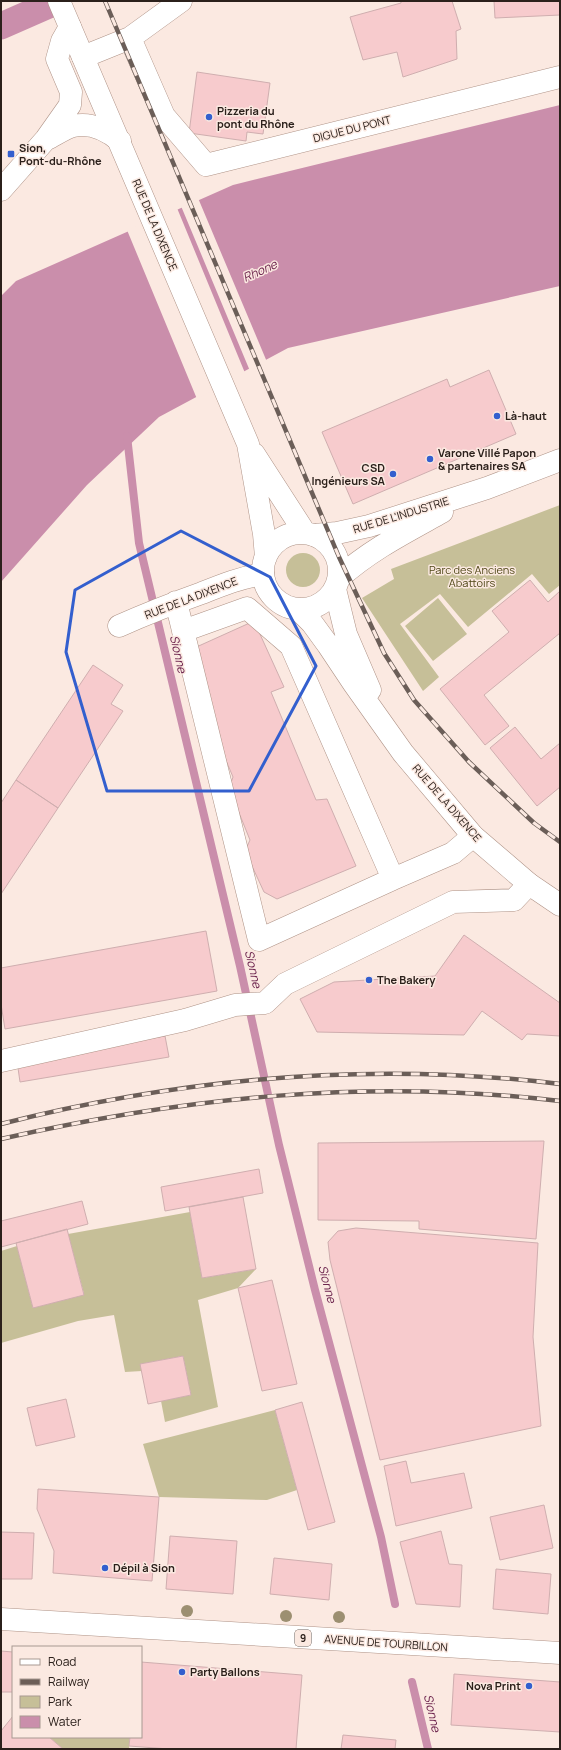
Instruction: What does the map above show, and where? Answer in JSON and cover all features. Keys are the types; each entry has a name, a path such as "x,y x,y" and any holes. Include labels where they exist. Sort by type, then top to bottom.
{"main road":[{"path":"83,57 130,38 181,1"},
{"path":"1,190 46,139 70,105 71,92 57,59 62,41 62,11"},
{"name":"RUE DE LA DIXENCE","path":"62,11 120,141 246,440 310,534"},
{"name":"DIGUE DU PONT","path":"130,38 164,116 206,165 560,77"},
{"path":"46,139 73,126 92,126 111,134 120,141"},
{"name":"RUE DE LA DIXENCE","path":"119,626 170,604 247,577 264,566 264,534 246,440"},
{"name":"RUE DE L'INDUSTRIE","path":"310,534 337,533 369,526 487,488 560,460"},
{"name":"RUE DE L'INDUSTRIE","path":"337,583 352,566 378,547 487,488"},
{"path":"297,533 310,534 327,543 333,550 337,559 337,583 327,600 320,605 299,610 276,600 268,590 264,566 273,545 284,537 297,533"},
{"name":"RUE DE LA DIXENCE","path":"337,583 346,634 395,741"},
{"path":"170,604 183,631 259,940 453,853 473,836"},
{"path":"183,631 247,608 290,646 393,879"},
{"name":"RUE DE LA DIXENCE","path":"299,610 320,634 395,741 473,836 530,884 560,905"},
{"path":"1,1061 185,1020 235,1005 265,1003 285,984 452,902 514,900 530,884"},
{"name":"AVENUE DE TOURBILLON","path":"1,1619 124,1625 560,1653"},
{"name":"AVENUE DE TOURBILLON","path":"1,1628 45,1622"}],"highlighted area":[{"path":"181,531 270,577 316,666 249,791 107,791 66,652 75,590"}],"green space":[{"name":"Parc des Anciens Abattoirs","path":"560,505 560,585 549,594 532,574 468,627 440,594 400,624 439,677 423,691 362,598 394,579 391,569"},
{"path":"303,553 315,558 320,570 315,582 303,587 291,582 286,570 291,558"},
{"path":"438,598 467,634 433,661 405,626"},
{"path":"190,1212 202,1278 256,1269 238,1288 198,1300 218,1407 165,1422 161,1401 191,1395 183,1356 141,1364 142,1371 125,1372 114,1315 78,1321 1,1343 1,1251 17,1246 33,1308 84,1294 68,1234"},
{"path":"275,1410 297,1490 267,1500 159,1497 143,1444"},
{"path":"50,1738 130,1738 129,1749 63,1749"}],"water":[{"name":"Rhone","path":"560,105 560,286 288,348 159,417 87,485 1,582 1,296 16,281 233,185"}],"pier":[{"path":"198,198 267,362 250,371 181,206"},
{"path":"177,208 245,373 197,399 127,230"}],"building":[{"path":"401,1 452,1 461,29 456,31 457,59 403,77 397,52 363,60 350,17 401,3"},
{"path":"494,1 560,1 560,15 495,18"},
{"path":"197,72 270,83 263,134 247,132 246,141 189,133"},
{"path":"489,370 516,434 353,504 322,432 447,379 450,387"},
{"path":"530,580 548,602 560,591 560,633 484,695 509,726 485,745 440,689 509,632 492,611"},
{"path":"254,621 284,687 271,692 316,800 327,799 356,866 277,899 264,892 245,851 250,840 229,788 233,777 209,720 192,649"},
{"path":"93,665 123,685 111,704 123,711 58,808 16,780"},
{"path":"515,727 541,759 560,743 560,787 537,806 490,748"},
{"path":"16,780 58,808 1,894 1,803"},
{"path":"206,931 217,991 5,1029 1,1004 1,968"},
{"path":"464,935 560,1003 560,1036 527,1034 522,1040 482,1011 464,1035 317,1032 300,999 334,982 435,976"},
{"path":"165,1036 169,1057 20,1082 17,1061"},
{"path":"544,1141 536,1239 419,1229 419,1221 318,1220 318,1143"},
{"path":"259,1169 263,1193 165,1211 161,1187"},
{"path":"243,1197 256,1269 202,1278 189,1207"},
{"path":"82,1201 88,1224 1,1247 1,1221"},
{"path":"356,1228 538,1243 533,1337 541,1426 380,1460 330,1260 328,1242 338,1231"},
{"path":"67,1229 84,1295 33,1308 16,1243"},
{"path":"272,1280 297,1384 262,1391 238,1288"},
{"path":"183,1356 191,1395 148,1404 140,1364"},
{"path":"66,1399 75,1437 36,1446 27,1408"},
{"path":"302,1402 335,1522 308,1530 275,1410"},
{"path":"406,1461 411,1483 464,1473 472,1508 396,1526 384,1466"},
{"path":"38,1489 159,1497 152,1581 53,1573 54,1551 37,1509"},
{"path":"544,1505 553,1548 500,1560 490,1517"},
{"path":"441,1531 449,1564 462,1565 460,1607 416,1604 400,1542"},
{"path":"1,1532 34,1533 32,1579 1,1579"},
{"path":"170,1536 237,1541 233,1594 166,1589"},
{"path":"274,1558 332,1564 329,1600 270,1594"},
{"path":"496,1569 551,1574 548,1614 493,1609"},
{"path":"1,1651 12,1652 12,1692 1,1692"},
{"path":"142,1662 302,1675 296,1749 169,1749 129,1746 130,1738 142,1738"},
{"path":"454,1674 560,1682 560,1732 451,1725"},
{"path":"12,1717 12,1738 50,1738 63,1749 1,1749 1,1731"},
{"path":"343,1735 396,1740 395,1749 341,1749"}],"waterway":[{"path":"1,26 58,1"},
{"name":"Sionne","path":"127,436 139,543 240,966 279,1145 315,1290 381,1537 395,1604"},
{"name":"Sionne","path":"412,1682 428,1749"}],"railway":[{"path":"105,1 339,557 384,653 414,700 469,762 534,823 560,842"},
{"path":"1,1124 70,1108 139,1095 209,1085 279,1078 349,1074 419,1074 490,1077 560,1084"},
{"path":"1,1139 71,1124 140,1112 210,1102 279,1096 349,1092 419,1091 489,1094 560,1101"}],"place":[{"name":"Pizzeria du pont du Rhône","path":"209,117"},
{"name":"Sion, Pont-du-Rhône","path":"11,154"},
{"name":"Là-haut","path":"497,416"},
{"name":"Varone Villé Papon & partenaires SA","path":"430,459"},
{"name":"CSD Ingénieurs SA","path":"393,474"},
{"name":"The Bakery","path":"369,980"},
{"name":"Dépil à Sion","path":"105,1568"},
{"name":"Party Ballons","path":"182,1672"},
{"name":"Nova Print","path":"529,1686"}]}
